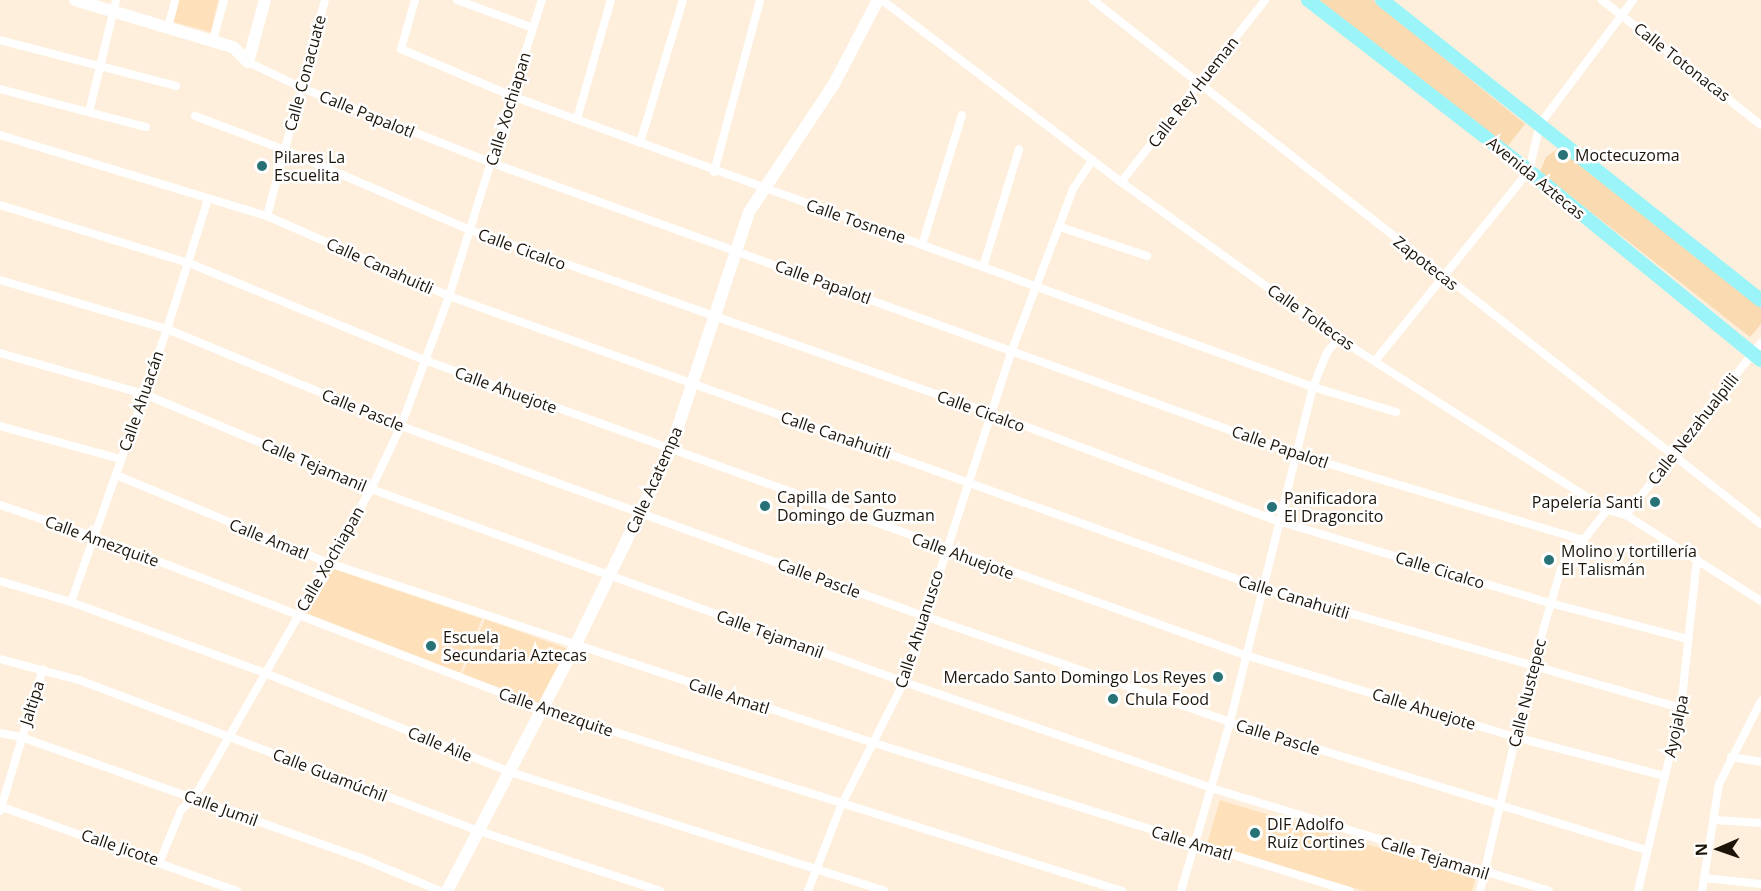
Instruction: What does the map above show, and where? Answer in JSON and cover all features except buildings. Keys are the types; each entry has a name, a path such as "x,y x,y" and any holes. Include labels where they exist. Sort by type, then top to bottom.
{"main road":[{"name":"Avenida Aztecas","path":"1308,0 1758,352"},
{"path":"1382,0 1761,300"}],"street":[{"name":"Calle Papalotl","path":"75,0 115,5 168,27 234,47 248,62 302,88 492,163 1296,454 1582,540"},
{"path":"168,27 175,0"},
{"path":"213,40 224,0"},
{"path":"248,62 265,0"},
{"name":"Calle Conacuate","path":"267,216 325,0"},
{"name":"Calle Tosnene","path":"415,0 401,49 512,96 714,172 1313,387 1396,412"},
{"path":"457,0 533,28"},
{"name":"Calle Xochiapan","path":"160,861 181,810 194,798 327,562 371,489 401,426 427,361 449,296 542,0"},
{"path":"577,119 610,0"},
{"path":"640,143 683,0"},
{"path":"714,172 760,0"},
{"name":"Calle Toltecas","path":"880,0 1120,183 1338,338 1607,510 1626,515 1761,601"},
{"name":"Calle Acatempa","path":"447,891 575,646 670,451 712,317 735,251 761,189 830,89 880,0"},
{"name":"Zapotecas","path":"1093,0 1445,279 1761,524"},
{"name":"Calle Rey Hueman","path":"1120,183 1201,84 1265,0"},
{"name":"Calle Totonacas","path":"1602,0 1761,125"},
{"path":"1375,361 1445,279 1529,171 1540,124 1633,0"},
{"path":"89,112 115,5"},
{"path":"0,40 176,86"},
{"path":"0,89 146,127"},
{"path":"922,245 962,115"},
{"name":"Calle Cicalco","path":"195,116 285,150 470,230 990,413 1278,521 1550,603 1688,639"},
{"name":"Calle Canahuitli","path":"0,135 267,216 449,296 1262,588 1532,668 1681,708"},
{"path":"983,267 1018,149"},
{"name":"Calle Ahuanusco","path":"808,891 841,806 904,682 945,550 1012,350 1060,227 1072,189 1092,161"},
{"name":"Calle Ahuacán","path":"70,602 167,329 208,199"},
{"name":"Calle Ahuejote","path":"0,205 189,263 427,361 670,451 1245,656 1515,737 1665,776"},
{"path":"1060,227 1147,256"},
{"name":"Calle Pascle","path":"0,280 167,329 401,426 924,616 1230,722 1647,850"},
{"path":"1181,891 1230,722 1313,387 1326,354 1338,338"},
{"name":"Calle Nezahualpilli","path":"1626,515 1673,454 1758,352"},
{"name":"Calle Tejamanil","path":"0,353 144,394 371,489 904,682 1211,788 1549,891"},
{"path":"0,426 121,459"},
{"name":"Calle Amatl","path":"116,475 327,562 575,646 874,743 1350,891"},
{"name":"Calle Amezquite","path":"0,506 94,537 542,709 841,806 1122,891"},
{"name":"Calle Nustepec","path":"1480,891 1532,668 1561,569 1607,510"},
{"name":"Ayojalpa","path":"1638,891 1681,708 1697,559"},
{"name":"Calle Aile","path":"0,581 70,602 265,673 510,772 885,891"},
{"name":"Calle Guamúchil","path":"0,659 43,669 229,736 479,831 660,891"},
{"name":"Jaltipa","path":"1,809 43,669"},
{"path":"1702,891 1719,784 1761,701"},
{"name":"Calle Jumil","path":"0,733 21,737 356,856 440,891"},
{"path":"1731,757 1761,762"},
{"name":"Calle Jicote","path":"1,809 160,861 237,891"},
{"path":"1714,820 1761,824"},
{"path":"1704,878 1761,884"}],"shaded area":[{"path":"179,0 218,0 211,32 173,22"},
{"path":"1319,0 1373,0 1525,124 1507,147"},
{"path":"1559,148 1761,308 1761,324 1750,337 1540,172 1546,157"},
{"name":"Escuela Secundaria Aztecas","path":"328,567 482,619 460,673 304,612"},
{"path":"485,619 568,649 541,705 462,674"},
{"path":"1220,800 1476,877 1472,891 1364,891 1207,844"}],"place":[{"name":"Moctecuzoma","path":"1563,155"},
{"name":"Pilares La Escuelita","path":"262,166"},
{"name":"Papelería Santi","path":"1655,502"},
{"name":"Capilla de Santo Domingo de Guzman","path":"765,506"},
{"name":"Panificadora El Dragoncito","path":"1272,507"},
{"name":"Molino y tortillería El Talismán","path":"1549,560"},
{"name":"Escuela Secundaria Aztecas","path":"431,646"},
{"name":"Mercado Santo Domingo Los Reyes","path":"1218,677"},
{"name":"Chula Food","path":"1113,699"},
{"name":"DIF Adolfo Ruíz Cortines","path":"1255,833"}]}
